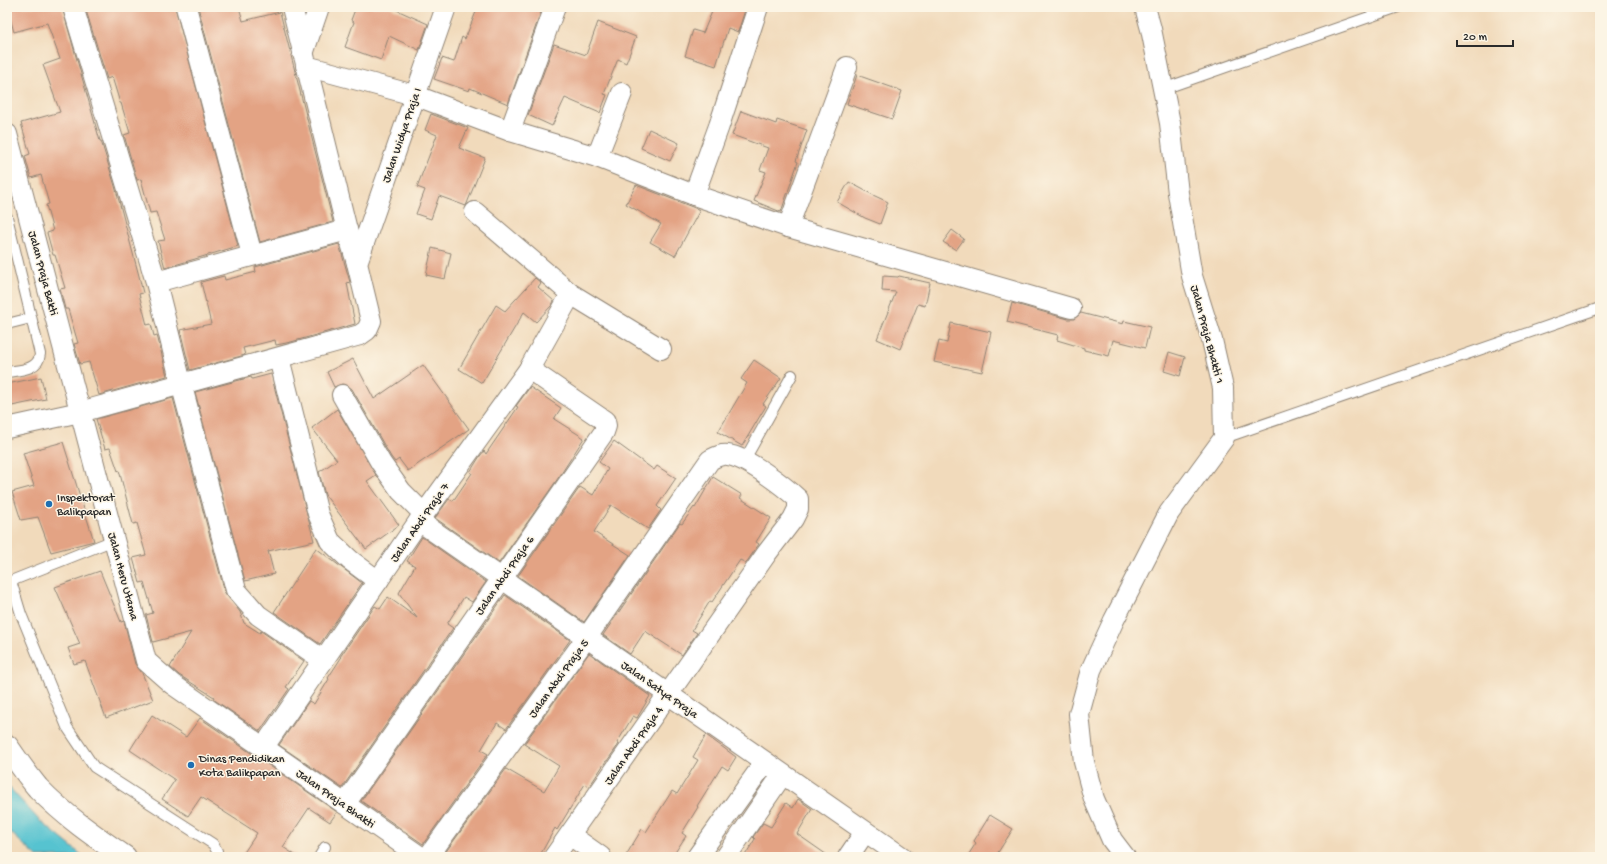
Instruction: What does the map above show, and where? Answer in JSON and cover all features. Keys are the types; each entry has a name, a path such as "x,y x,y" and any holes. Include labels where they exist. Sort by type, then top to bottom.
{"street":[{"path":"73,7 156,282 236,590 258,615 323,660"},
{"path":"186,7 252,255"},
{"path":"7,428 80,412 181,383 279,358 360,335 367,330 370,321 357,263 347,230 292,7"},
{"path":"305,60 318,7"},
{"name":"Jalan Widya Praja I","path":"357,263 414,95 446,7"},
{"path":"510,131 555,7"},
{"path":"694,195 719,126 758,7"},
{"name":"Jalan Praja Bhakti 1","path":"1145,7 1151,29 1170,123 1178,193 1192,276 1212,340 1223,388 1224,438"},
{"path":"305,60 414,95 510,131 597,157 694,195 788,227 1071,308"},
{"path":"788,227 847,67"},
{"path":"597,157 622,93"},
{"name":"Jalan Praja Bakti","path":"7,134 80,412"},
{"path":"475,212 571,294 661,349"},
{"path":"156,282 347,230"},
{"name":"Jalan Abdi Praja 7","path":"263,748 422,517 529,369 571,294"},
{"path":"279,358 318,514 330,541 350,560 378,581"},
{"name":"Jalan Abdi Praja 6","path":"345,804 604,432 606,426 605,421 529,369"},
{"name":"Jalan Satya Praja","path":"342,395 381,463 422,517 502,578 864,832 902,857"},
{"name":"Jalan Heru Utama","path":"80,412 146,661 172,684"},
{"path":"1126,857 1112,840 1094,799 1084,762 1079,714 1091,670 1114,620 1165,520 1224,438"},
{"name":"Jalan Abdi Praja 5","path":"428,857 587,637 710,460 726,454 744,461"},
{"name":"Jalan Abdi Praja 4","path":"554,857 798,509 798,499 783,486 744,461"},
{"name":"Jalan Praja Bhakti","path":"172,684 421,857"},
{"path":"7,746 38,787 60,809 85,829 125,857"},
{"path":"697,857 765,762"},
{"path":"726,857 782,774"},
{"path":"848,857 864,832"},
{"path":"570,836 601,857"}],"lane":[{"path":"1163,89 1398,7"},
{"path":"7,217 40,354 40,359 37,363 30,367 7,372"},
{"path":"1224,438 1600,308"},
{"path":"7,324 31,318"},
{"path":"744,461 792,375"},
{"path":"114,540 9,581 66,727 94,766 213,844 217,851 217,857"},
{"path":"319,857 325,847"}],"water":[{"path":"7,785 39,820 84,857 37,857 7,829"}],"building":[{"path":"7,7 62,7 100,141 115,186 143,293 139,294 147,325 151,324 154,336 157,335 167,376 99,395 89,362 80,364 74,344 78,343 68,309 65,309 60,289 65,288 47,233 53,231 46,205 49,204 41,175 31,178 25,156 30,154 21,123 60,112 43,65 60,59 47,23 14,32"},
{"path":"85,7 175,7 238,246 165,268 158,241 165,240 156,212 150,213 141,179 137,180 124,135 130,133 121,103 112,77 107,79"},
{"path":"198,7 239,7 243,21 280,12 333,222 260,242"},
{"path":"356,7 390,7 428,24 419,50 389,36 381,60 345,47 354,22 351,20"},
{"path":"478,7 538,7 542,9 508,104 470,88 469,91 434,79 442,58 454,62 462,37 465,39"},
{"path":"714,7 746,7 738,32 728,28 716,66 685,56 693,30 703,33"},
{"path":"598,22 636,37 626,63 618,59 604,94 607,95 600,113 565,98 552,126 528,115 554,44 586,55"},
{"path":"857,75 902,91 892,119 847,104"},
{"path":"741,111 776,124 777,120 807,130 781,212 754,201 766,172 760,170 768,148 732,135"},
{"path":"431,114 468,128 459,148 485,158 466,206 439,196 431,219 416,214 425,190 417,187 437,135 425,130"},
{"path":"649,129 679,143 670,161 641,148"},
{"path":"849,182 888,202 880,224 865,218 837,202"},
{"path":"636,185 700,210 675,256 650,242 661,224 626,204"},
{"path":"952,230 964,239 956,250 943,242"},
{"path":"339,244 350,282 347,283 355,324 291,342 276,345 275,340 243,348 245,355 190,370 180,330 211,324 201,282 224,276 225,280 256,272 255,267"},
{"path":"432,248 451,253 445,279 426,275"},
{"path":"883,276 899,276 930,283 925,306 918,304 900,349 877,339 896,292 882,291"},
{"path":"535,278 541,283 538,287 554,301 552,305 536,322 524,312 482,383 459,369 496,305 505,311"},
{"path":"1012,303 1068,319 1074,319 1081,313 1123,324 1124,321 1150,327 1145,348 1113,340 1109,356 1084,350 1084,348 1057,340 1058,335 1007,322"},
{"path":"951,323 991,332 982,372 934,362 939,341 947,343"},
{"path":"1169,352 1185,357 1180,376 1164,371"},
{"path":"353,359 374,399 423,365 469,429 408,471 399,459 395,462 391,457 352,389 347,385 342,384 334,387 327,372"},
{"path":"754,360 781,378 763,404 766,406 742,446 718,432 747,383 741,379"},
{"path":"271,374 314,541 268,551 274,574 245,581 195,392 251,377 252,379"},
{"path":"41,377 46,399 7,407 7,384"},
{"path":"530,387 561,408 554,419 584,438 561,474 499,563 435,518 449,499 453,501 472,473 470,472 480,456 484,451 486,454 518,407 516,406"},
{"path":"173,398 225,593 240,612 244,623 260,633 261,631 304,661 286,687 289,689 260,731 213,699 214,697 179,675 170,667 191,632 153,642 146,615 153,613 144,582 140,583 133,558 146,555 137,523 133,524 119,470 118,471 110,448 105,449 96,419"},
{"path":"337,409 376,475 367,481 399,525 366,549 325,495 319,472 337,460 312,428"},
{"path":"614,441 654,470 657,466 676,478 657,506 661,510 648,529 611,505 594,532 630,555 584,622 518,576 580,487 593,495 608,469 599,462"},
{"name":"Inspektorat Balikpapan","path":"63,442 94,541 51,552 38,517 21,520 12,492 34,486 23,453"},
{"path":"713,477 742,495 740,498 771,518 756,542 759,544 746,563 740,560 712,602 710,601 692,630 697,633 682,655 645,631 630,654 603,635 680,523 682,524 694,507 695,508"},
{"path":"422,537 486,582 472,602 464,597 447,624 453,628 342,788 279,745 309,701 314,704 341,658 340,657 375,606 380,609 388,597 417,618 399,593 415,566 407,561"},
{"path":"316,548 362,583 320,644 274,612"},
{"path":"100,571 121,622 124,621 135,664 142,673 153,700 106,718 85,661 74,664 68,648 80,644 55,587"},
{"path":"505,595 570,640 506,729 497,723 481,750 488,754 423,844 361,801"},
{"path":"589,653 650,696 637,718 633,716 617,743 619,744 589,787 585,784 557,830 555,828 539,857 442,857 506,769 544,791 559,766 524,744"},
{"path":"152,715 186,737 200,718 337,812 330,822 309,808 283,847 298,857 241,857 257,833 201,797 188,816 162,799 175,780 130,750"},
{"path":"706,735 736,757 728,770 722,766 682,833 686,836 672,857 625,857 642,829 646,832 672,791 677,794 698,760 693,757"},
{"path":"798,799 812,809 797,834 830,857 744,857 755,839 753,837 763,823 771,827 786,803 793,808"},
{"path":"990,815 1013,829 995,857 967,857 976,843 974,841"}],"place":[{"name":"Inspektorat Balikpapan","path":"49,504"},
{"name":"Dinas Pendidikan Kota Balikpapan","path":"191,765"}]}
